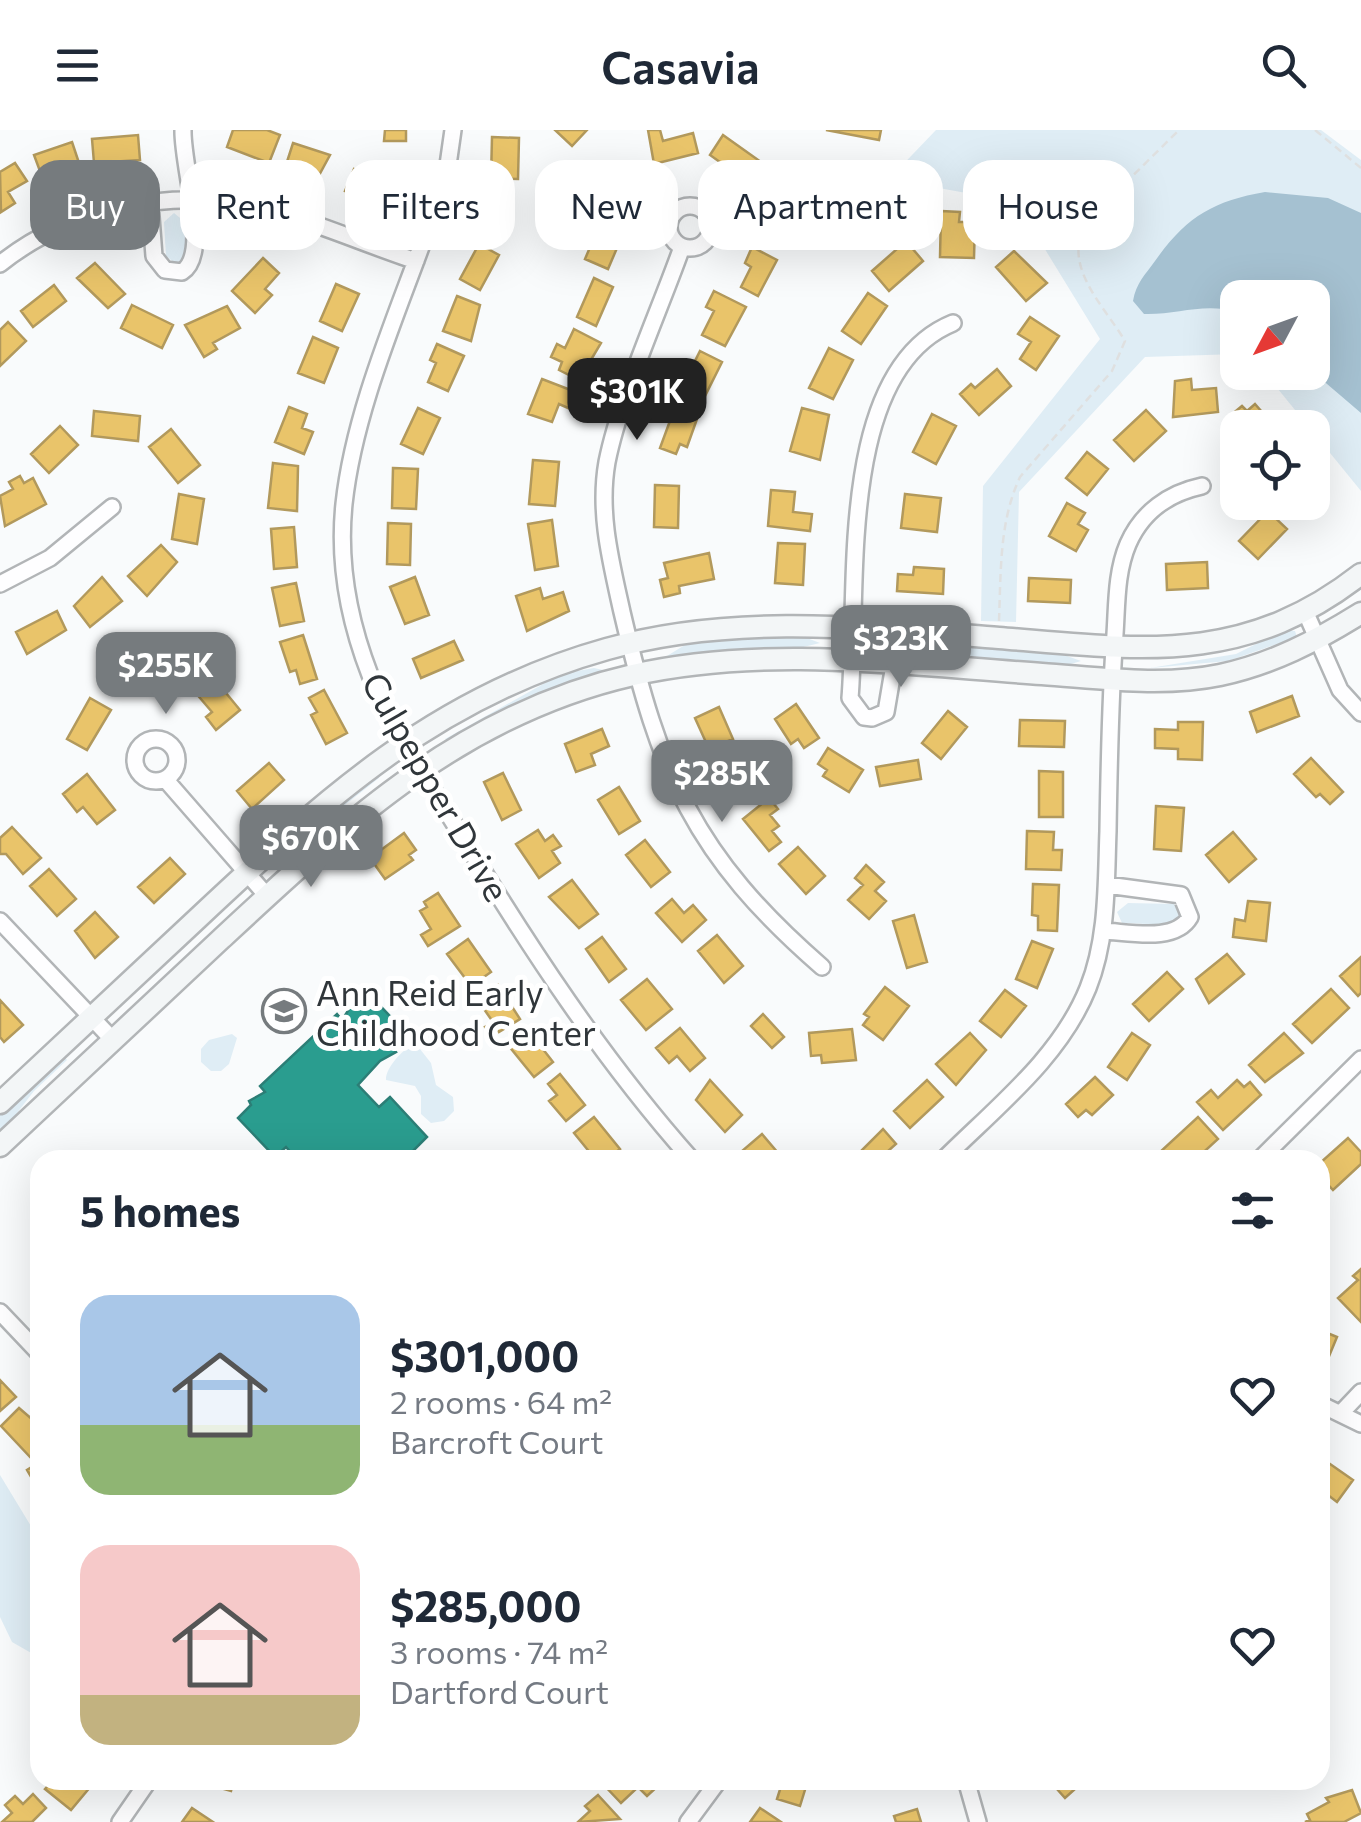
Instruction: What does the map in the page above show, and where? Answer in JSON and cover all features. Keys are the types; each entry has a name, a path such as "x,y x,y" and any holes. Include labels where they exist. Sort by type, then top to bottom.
{"main road":[{"path":"0,1103 319,805 403,742 503,687 630,644 738,628 854,630 1114,650 1206,644 1305,612 1361,574"},
{"path":"0,1146 366,806 420,768 524,712 637,674 744,660 894,664 1113,680 1217,676 1265,663 1318,640 1361,613"}],"street":[{"path":"183,130 186,160"},
{"name":"Culpepper Drive","path":"453,130 447,172 355,444 343,534 356,635 403,742 562,992 684,1150"},
{"path":"325,231 416,262"},
{"path":"0,264 30,246"},
{"path":"682,247 608,462 606,540 637,674 664,762 704,839 753,902 822,967"},
{"path":"154,250 166,270 182,272 197,250"},
{"path":"894,664 886,712 872,718 853,706 860,495 877,416 913,349 936,330 953,323"},
{"path":"952,1150 1064,1034 1088,986 1103,932 1120,576 1129,542 1157,505 1202,486"},
{"path":"0,584 50,558 112,507"},
{"path":"1305,612 1340,690 1361,713"},
{"path":"166,779 267,896"},
{"path":"1103,932 1172,933 1190,917 1182,895 1170,890 1106,885"},
{"path":"0,921 114,1040"},
{"path":"1269,1150 1361,1059"},
{"path":"0,1312 30,1344"},
{"path":"1342,1412 1361,1392"},
{"path":"1330,1408 1361,1424"},
{"path":"120,1822 143,1790"},
{"path":"688,1822 712,1790"},
{"path":"969,1790 978,1822"}],"path":[{"path":"999,623 1003,534 1010,498 1020,477 1112,371 1125,342 1088,287 1077,256 1077,237 1088,220 1180,130"},
{"path":"1316,130 1361,168"}],"shaded area":[{"path":"936,130 1321,130 1361,160 1361,491 1330,453 1330,410 1295,410 1279,390 1330,390 1330,280 1220,280 1220,355 1145,357 1019,492 1016,622 981,621 983,486 1100,339 1045,250 1134,250 1134,160 963,160 963,192 943,189 943,160 907,160"},
{"path":"174,213 180,218 180,250 186,250 186,256 176,264 166,256 164,222"},
{"path":"1284,630 1295,631 1297,637 1228,661 1150,668 1236,654"},
{"path":"799,635 820,643 795,649 667,656 688,643"},
{"path":"923,642 1056,652 1081,661 1064,666 908,654 894,647"},
{"path":"603,670 591,680 450,742 445,739 561,674"},
{"path":"380,771 379,778 312,831 287,865 265,869 308,826"},
{"path":"1128,903 1174,904 1182,917 1173,925 1122,923 1117,912"},
{"path":"232,1034 237,1038 229,1064 221,1071 211,1071 201,1062 201,1049 209,1040"},
{"path":"416,1044 431,1063 436,1085 453,1097 454,1111 444,1121 431,1123 421,1114 421,1096 415,1086 386,1080 397,1058"},
{"path":"64,1056 67,1060 34,1091 0,1135 0,1114"},
{"path":"0,1475 30,1524 30,1652 12,1642 0,1617"}],"water":[{"path":"1265,192 1328,198 1361,213 1361,413 1330,387 1330,280 1220,280 1220,309 1144,314 1133,301 1144,275 1178,233 1202,213 1230,200"}],"building: Homes":[{"path":"233,130 267,130 280,135 270,160 227,147"},
{"path":"385,130 406,130 406,141 384,141"},
{"path":"555,130 587,130 572,146"},
{"path":"648,130 660,130 663,141 693,133 698,153 653,160"},
{"path":"826,130 881,130 879,140"},
{"path":"138,135 140,160 94,160 92,139"},
{"path":"723,135 758,160 717,160 710,155"},
{"path":"492,137 519,138 518,179 515,160 491,160"},
{"path":"72,142 78,160 36,160 34,155"},
{"path":"293,143 330,155 325,164 325,160 288,160"},
{"path":"15,163 27,181 8,192 15,203 1,212 0,172"},
{"path":"943,211 960,212 963,250 974,250 974,258 940,257"},
{"path":"476,250 499,255 480,290 460,279"},
{"path":"589,250 616,250 608,269 585,259"},
{"path":"751,250 777,260 758,296 741,287 751,267 745,263"},
{"path":"896,250 914,250 923,261 889,291 872,271"},
{"path":"1014,251 1047,283 1026,301 996,267"},
{"path":"263,258 279,273 265,289 272,295 255,313 232,291"},
{"path":"95,263 125,294 108,308 77,278"},
{"path":"594,278 613,287 596,326 577,317"},
{"path":"336,284 359,294 342,331 320,321"},
{"path":"54,285 66,301 33,327 21,311"},
{"path":"714,291 746,307 725,346 702,335 714,311 706,307"},
{"path":"868,293 887,306 861,344 842,331"},
{"path":"457,296 480,305 471,341 443,331"},
{"path":"132,305 173,325 162,348 121,328"},
{"path":"227,306 240,328 213,343 217,349 204,357 185,325"},
{"path":"1030,317 1059,336 1036,370 1020,359 1031,342 1018,334"},
{"path":"8,322 26,341 0,366 0,330"},
{"path":"574,329 601,343 579,380 559,370 562,362 551,357 557,344 565,348"},
{"path":"313,337 338,348 324,383 298,373"},
{"path":"437,344 464,356 448,391 428,382 436,363 430,360"},
{"path":"829,348 853,360 833,399 809,388"},
{"path":"700,351 722,362 705,396 683,385"},
{"path":"997,369 1011,386 979,415 960,394 971,384 975,388"},
{"path":"542,379 581,394 575,411 559,404 552,422 528,414"},
{"path":"1191,379 1192,390 1216,388 1218,412 1173,417 1175,381"},
{"path":"289,407 307,414 302,428 313,432 304,454 275,442"},
{"path":"418,408 440,418 423,454 401,444"},
{"path":"802,408 829,415 820,460 790,451"},
{"path":"674,410 697,419 687,447 680,444 676,454 660,448"},
{"path":"1146,410 1166,431 1134,461 1114,440"},
{"path":"94,411 140,416 138,441 92,436"},
{"path":"932,414 956,426 936,464 913,452"},
{"path":"60,426 78,445 49,473 31,454"},
{"path":"171,429 200,465 178,483 149,447"},
{"path":"1087,452 1108,469 1087,495 1066,478"},
{"path":"533,460 559,462 555,506 529,504"},
{"path":"273,463 298,466 297,511 268,508"},
{"path":"393,468 418,469 416,509 392,508"},
{"path":"20,476 24,483 33,478 46,504 5,526 0,496 13,489 9,482"},
{"path":"655,485 679,486 678,528 654,527"},
{"path":"771,490 795,492 793,512 812,514 810,531 768,526"},
{"path":"179,494 204,499 197,544 172,539"},
{"path":"905,494 941,498 937,532 901,528"},
{"path":"1067,503 1085,513 1078,524 1088,530 1076,551 1049,536"},
{"path":"552,520 558,566 535,570 528,524"},
{"path":"1259,520 1278,520 1287,529 1258,559 1239,541"},
{"path":"388,523 411,524 410,565 387,564"},
{"path":"294,527 297,567 274,569 271,529"},
{"path":"778,543 805,544 803,585 775,583"},
{"path":"161,545 177,562 147,596 128,576"},
{"path":"709,553 714,579 679,586 680,593 664,597 660,580 668,578 664,563"},
{"path":"1207,562 1208,588 1167,590 1166,564"},
{"path":"914,567 944,569 943,594 897,591 898,574 913,575"},
{"path":"102,577 122,601 90,627 74,606"},
{"path":"415,577 429,615 405,624 390,587"},
{"path":"1029,578 1071,580 1070,603 1028,601"},
{"path":"296,583 304,621 280,626 272,588"},
{"path":"540,588 543,599 563,592 569,611 527,631 516,596"},
{"path":"57,611 66,630 27,654 16,632"},
{"path":"303,635 317,679 300,684 296,670 290,672 280,642"},
{"path":"454,641 463,660 421,678 413,659"},
{"path":"129,666 171,667 171,694 129,693"},
{"path":"212,676 240,710 216,730 206,717 212,712 194,691"},
{"path":"324,690 347,733 326,744 311,715 317,712 309,698"},
{"path":"1292,696 1299,716 1257,732 1250,712"},
{"path":"90,698 111,710 87,750 67,739"},
{"path":"796,704 819,738 804,748 798,739 791,744 775,719"},
{"path":"719,707 733,739 709,749 695,718"},
{"path":"948,711 967,727 941,759 922,743"},
{"path":"1020,720 1065,721 1064,747 1019,746"},
{"path":"1178,722 1203,722 1202,760 1178,759 1178,749 1155,748 1155,729 1178,730"},
{"path":"602,729 609,746 591,754 595,765 576,772 565,744"},
{"path":"828,748 863,770 849,792 823,776 827,770 818,764"},
{"path":"739,755 758,790 739,801 719,765"},
{"path":"1311,758 1343,792 1330,804 1320,794 1316,797 1294,774"},
{"path":"918,760 921,779 880,786 876,767"},
{"path":"269,763 284,780 252,809 237,791"},
{"path":"1039,771 1063,772 1063,817 1039,817"},
{"path":"503,773 521,810 502,820 484,782"},
{"path":"87,774 115,810 97,824 83,807 77,812 63,794"},
{"path":"619,787 640,821 619,834 598,800"},
{"path":"769,798 778,809 770,815 779,826 772,831 781,842 769,851 743,819"},
{"path":"1156,806 1184,808 1181,851 1154,849"},
{"path":"12,827 41,858 23,874 6,854 0,854 0,838"},
{"path":"538,830 545,841 553,835 561,846 552,851 560,863 539,878 516,844"},
{"path":"1027,831 1054,832 1053,850 1062,850 1061,870 1026,869"},
{"path":"1233,832 1256,859 1229,882 1206,855"},
{"path":"404,833 416,850 409,855 413,860 385,879 370,858"},
{"path":"645,840 670,872 651,887 626,855"},
{"path":"798,847 825,876 806,894 779,864"},
{"path":"170,858 185,874 154,903 138,887"},
{"path":"866,865 884,882 875,891 886,901 869,919 848,900 863,885 855,878"},
{"path":"49,869 76,899 57,916 30,886"},
{"path":"572,880 598,914 579,928 549,897"},
{"path":"1033,884 1059,885 1057,931 1038,930 1038,916 1032,915"},
{"path":"438,893 460,926 428,946 421,935 431,929 420,911 427,907 424,902"},
{"path":"672,899 684,913 693,905 706,920 682,942 656,913"},
{"path":"1248,901 1270,903 1266,941 1233,937 1235,919 1245,921"},
{"path":"95,912 118,937 95,958 75,931"},
{"path":"914,915 927,962 907,968 893,921"},
{"path":"717,935 743,966 724,983 698,951"},
{"path":"602,937 626,969 609,982 586,949"},
{"path":"468,939 491,972 471,986 447,954"},
{"path":"1032,941 1053,949 1037,988 1016,979"},
{"path":"1227,954 1244,974 1209,1003 1196,979"},
{"path":"1361,957 1361,993 1358,996 1340,976"},
{"path":"1167,972 1183,989 1149,1021 1133,1004"},
{"path":"647,979 672,1009 646,1030 621,1000"},
{"path":"498,985 520,1019 499,1032 497,1028 489,1033 485,1027 493,1022 477,999"},
{"path":"885,987 909,1006 883,1040 863,1025 869,1017 864,1014"},
{"path":"1331,989 1349,1008 1312,1043 1293,1024"},
{"path":"1005,990 1026,1006 1001,1037 980,1021"},
{"path":"0,1000 23,1025 4,1042 0,1037"},
{"path":"763,1014 784,1037 772,1048 751,1026"},
{"path":"680,1028 705,1058 690,1071 677,1056 669,1063 656,1048"},
{"path":"852,1029 856,1060 822,1063 821,1055 811,1056 809,1033"},
{"path":"528,1030 553,1062 534,1077 508,1045"},
{"path":"970,1033 986,1050 956,1085 936,1064"},
{"path":"1132,1033 1150,1045 1127,1080 1108,1067"},
{"path":"1284,1033 1303,1053 1265,1082 1249,1065"},
{"path":"560,1074 585,1105 566,1121 549,1101 557,1095 548,1084"},
{"path":"1095,1077 1113,1095 1092,1115 1086,1110 1078,1117 1066,1104"},
{"path":"710,1080 742,1115 725,1132 696,1100"},
{"path":"927,1080 943,1097 910,1128 894,1111"},
{"path":"1237,1080 1244,1087 1250,1082 1261,1095 1223,1130 1197,1102 1211,1090 1218,1098"},
{"path":"594,1117 620,1149 588,1150 574,1133"},
{"path":"1198,1117 1218,1139 1206,1150 1162,1150"},
{"path":"883,1129 896,1144 889,1150 862,1150"},
{"path":"762,1134 776,1150 743,1150"},
{"path":"1348,1138 1361,1152 1361,1164 1333,1190 1330,1187 1330,1154"},
{"path":"1361,1269 1361,1322 1338,1298 1358,1280 1353,1276"},
{"path":"1330,1334 1337,1337 1330,1354"},
{"path":"0,1380 16,1397 0,1411"},
{"path":"19,1408 30,1417 30,1457 1,1426"},
{"path":"1330,1464 1353,1480 1337,1502 1330,1497"},
{"path":"46,1790 88,1790 71,1810"},
{"path":"609,1790 635,1790 621,1803"},
{"path":"780,1790 805,1790 800,1806 777,1799"},
{"path":"1058,1790 1074,1790 1065,1798"},
{"path":"1352,1790 1361,1813 1344,1822 1305,1822 1310,1820 1307,1814 1329,1802 1326,1798"},
{"path":"33,1794 46,1808 32,1822 2,1822 12,1813 5,1805 15,1796 23,1804"},
{"path":"598,1795 620,1819 578,1822 590,1811 585,1806"},
{"path":"192,1808 213,1822 182,1822"},
{"path":"760,1808 781,1822 750,1822"},
{"path":"917,1809 921,1822 896,1822 894,1816"}],"building: Schools":[{"path":"370,995 407,1034 393,1048 396,1052 380,1061 358,1085 379,1107 390,1097 427,1137 414,1150 268,1150 238,1118 251,1105 249,1101 265,1092 260,1086 337,1014 342,1020 351,1006 356,1008"}],"place":[{"name":"Ann Reid Early Childhood Center","path":"284,1011"}]}
